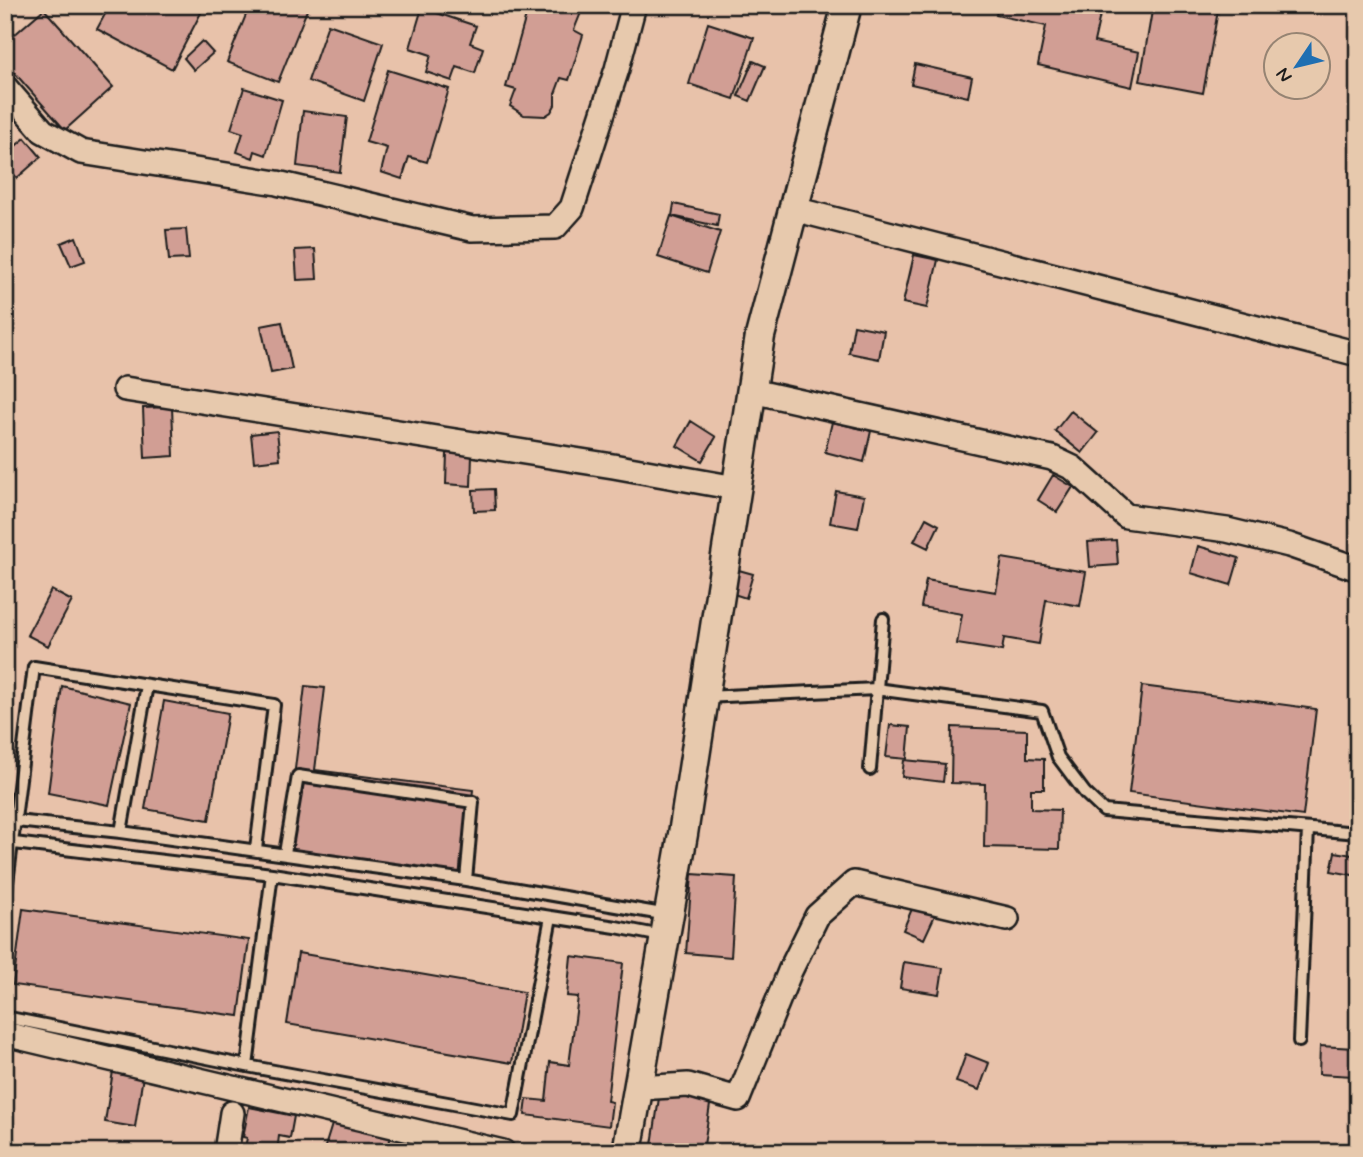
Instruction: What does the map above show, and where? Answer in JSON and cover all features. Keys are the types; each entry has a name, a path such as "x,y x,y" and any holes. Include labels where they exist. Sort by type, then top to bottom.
{"street":[{"path":"5,87 43,131 81,152 277,183 472,229 555,227 572,208 617,69 634,5"},
{"path":"627,1152 683,834 760,336 848,5"},
{"path":"794,209 1358,354"},
{"path":"125,389 737,488"},
{"path":"752,391 1052,458 1073,468 1126,516 1239,533 1289,545 1358,569"},
{"path":"638,1088 688,1085 738,1099 790,971 817,916 854,883 1007,919"},
{"path":"5,1034 503,1152"},
{"path":"226,1152 232,1113"}],"lane":[{"path":"870,769 883,619"},
{"path":"5,899 34,667 274,705 256,849"},
{"path":"121,832 147,685"},
{"path":"705,697 876,689 1042,711 1058,757 1085,793 1104,811 1358,833"},
{"path":"285,853 298,776 473,802 466,880"},
{"path":"16,821 256,849 466,880 666,926"},
{"path":"1299,1041 1308,829"},
{"path":"14,843 272,874 551,917 666,926"},
{"path":"247,1066 272,874"},
{"path":"5,1017 247,1066 513,1115 551,917"}],"building":[{"path":"110,5 118,9 120,5 205,5 172,69 97,29"},
{"path":"250,5 309,5 278,82 227,62"},
{"path":"529,5 584,5 574,30 583,35 569,80 561,78 555,94 555,105 545,116 524,115 510,106 516,90 506,87"},
{"path":"998,5 1075,5 1074,9 1100,15 1094,42 1139,52 1132,87 1038,65 1046,26 996,15"},
{"path":"1153,5 1219,5 1203,93 1140,81"},
{"path":"422,8 476,26 470,43 483,48 475,73 457,67 452,81 426,72 431,55 410,48"},
{"path":"44,9 113,87 65,130 5,62 5,43"},
{"path":"708,23 754,38 734,99 689,84"},
{"path":"328,24 383,43 364,101 308,81"},
{"path":"202,41 213,53 194,70 184,58"},
{"path":"753,61 765,66 750,101 738,96"},
{"path":"915,64 972,77 968,97 911,84"},
{"path":"388,70 449,89 427,162 409,157 402,179 381,172 387,148 366,142"},
{"path":"244,88 282,100 266,155 255,151 253,158 237,152 243,133 231,129"},
{"path":"303,111 347,117 340,172 297,166"},
{"path":"25,138 41,157 17,178 5,164 5,155"},
{"path":"674,204 719,214 717,226 672,216"},
{"path":"671,216 720,232 707,273 658,257"},
{"path":"186,229 189,259 169,260 166,230"},
{"path":"76,237 85,261 71,266 61,243"},
{"path":"315,249 317,279 297,280 295,250"},
{"path":"914,255 938,260 927,308 903,303"},
{"path":"282,322 292,369 271,373 261,326"},
{"path":"854,325 884,331 879,359 849,353"},
{"path":"172,407 174,456 145,458 143,408"},
{"path":"1071,411 1098,433 1082,453 1055,431"},
{"path":"691,421 716,437 702,461 677,446"},
{"path":"832,422 871,431 864,462 825,452"},
{"path":"277,431 280,459 254,462 251,434"},
{"path":"447,453 472,455 471,486 446,484"},
{"path":"1053,475 1073,487 1057,512 1038,500"},
{"path":"494,489 495,510 474,511 473,490"},
{"path":"836,491 864,496 858,528 830,523"},
{"path":"926,518 939,525 928,548 914,541"},
{"path":"1116,540 1118,565 1090,567 1088,542"},
{"path":"1198,546 1239,558 1231,585 1191,573"},
{"path":"1002,558 1086,572 1080,606 1046,600 1039,644 1004,638 1002,651 957,644 962,614 921,607 926,580 996,592"},
{"path":"728,567 753,574 746,598 721,590"},
{"path":"51,590 72,601 48,646 27,635"},
{"path":"62,686 131,703 109,805 48,793"},
{"path":"305,686 325,688 315,770 473,790 463,875 285,852"},
{"path":"1142,686 1316,709 1303,816 1129,793"},
{"path":"164,701 228,713 209,820 145,809"},
{"path":"890,725 910,727 907,759 886,757"},
{"path":"952,727 1027,730 1027,758 1044,759 1044,789 1031,789 1031,809 1060,810 1059,849 984,847 985,784 951,783"},
{"path":"904,760 945,764 943,782 902,777"},
{"path":"1335,852 1358,856 1358,876 1331,871"},
{"path":"692,874 736,877 731,957 686,953"},
{"path":"914,904 936,913 924,939 903,930"},
{"path":"23,909 249,940 239,1016 13,985"},
{"path":"298,953 524,992 512,1063 287,1024"},
{"path":"571,956 623,963 607,1101 612,1102 609,1126 525,1115 527,1099 546,1101 550,1062 569,1065 578,997 567,996"},
{"path":"904,962 943,968 939,994 900,988"},
{"path":"1320,1046 1354,1048 1353,1076 1319,1074"},
{"path":"966,1054 989,1063 979,1090 956,1082"},
{"path":"113,1071 143,1076 135,1127 105,1122"},
{"path":"660,1091 711,1098 703,1152 652,1145"},
{"path":"249,1107 294,1116 290,1138 279,1136 277,1152 244,1152 247,1138 243,1137"},
{"path":"334,1118 391,1137 386,1152 324,1150"}]}
